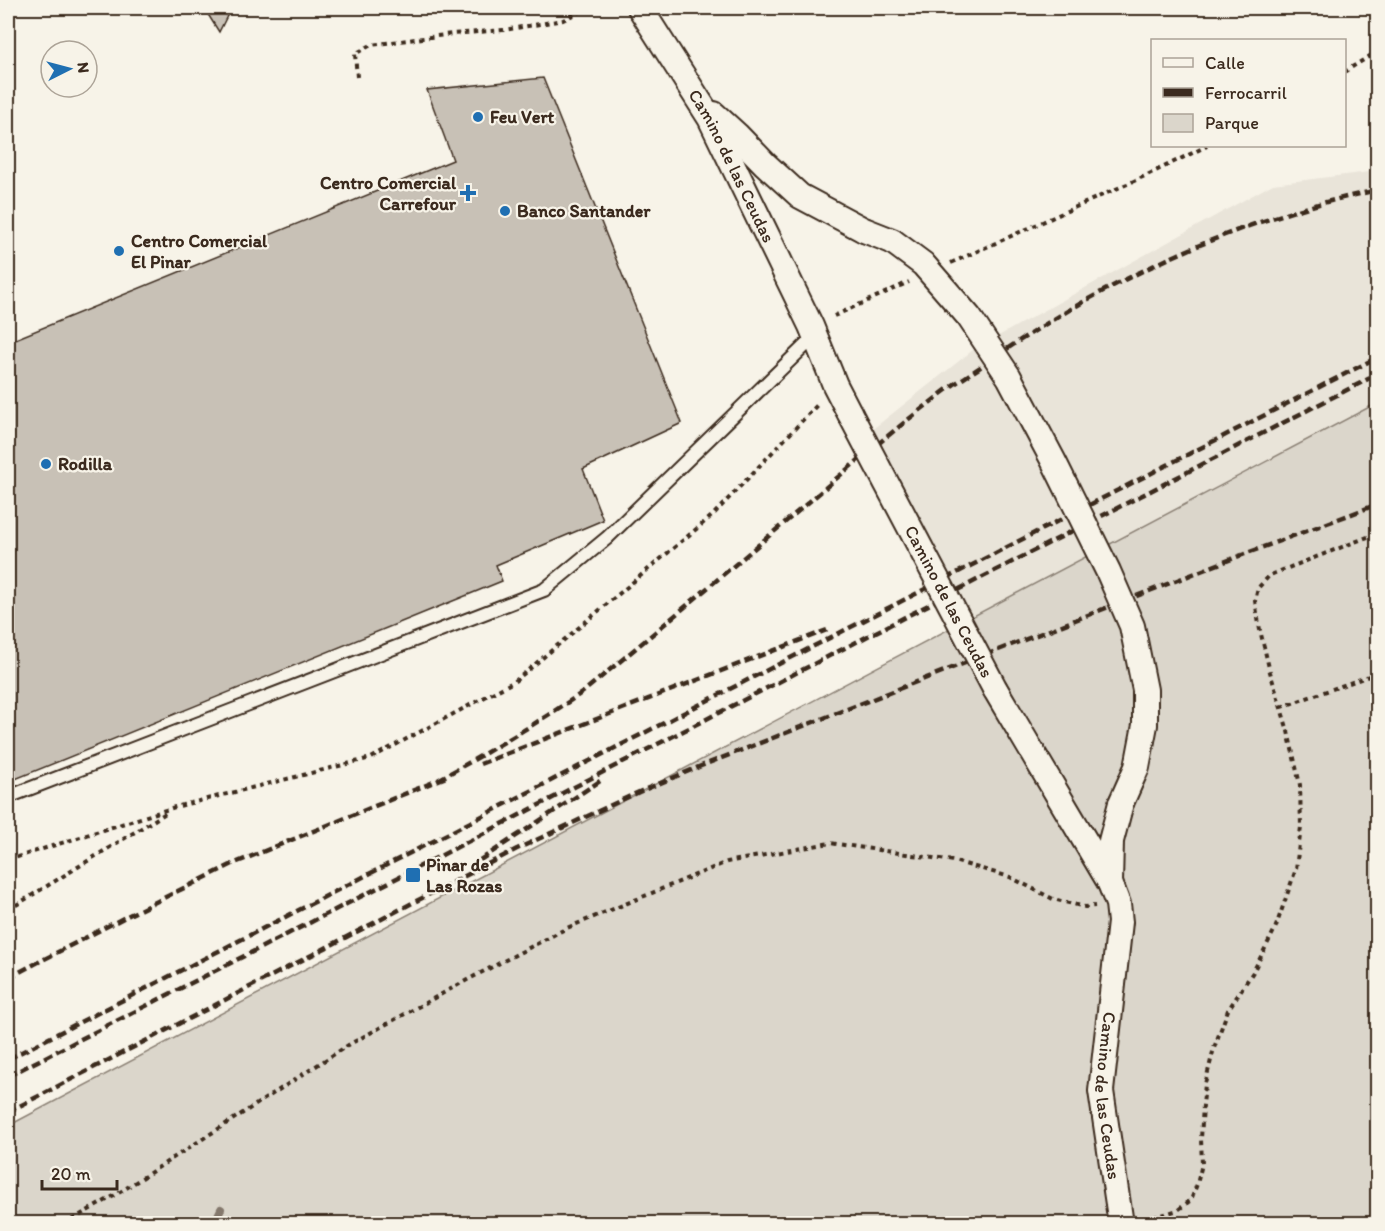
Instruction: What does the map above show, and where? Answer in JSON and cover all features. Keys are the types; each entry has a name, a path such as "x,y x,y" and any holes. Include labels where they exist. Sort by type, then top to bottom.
{"street":[{"name":"Camino de las Ceudas","path":"640,8 710,118 813,331 850,414 995,689 1114,894 1120,922 1101,1091 1121,1221"},
{"path":"697,98 800,196 864,230 892,241 923,264 969,316 1010,377 1108,571 1132,626 1145,690 1145,724 1137,767 1121,803 1111,841 1114,894"}],"lane":[{"path":"8,796 544,590 607,537 813,331"}],"path":[{"path":"357,77 355,54 371,45 452,34 504,30 563,20 587,8"},
{"path":"1346,71 1377,51"},
{"path":"951,263 1205,147"},
{"path":"813,331 919,278"},
{"path":"8,860 175,807 371,758 515,681 713,515 836,385"},
{"path":"1121,1221 1155,1217 1178,1210 1191,1200 1202,1164 1201,1139 1205,1084 1214,1048 1228,1010 1253,972 1275,929 1296,868 1301,827 1300,785 1288,731 1260,630 1255,601 1258,588 1270,575 1377,533"},
{"path":"1281,707 1377,673"},
{"path":"8,910 175,807"},
{"path":"64,1224 114,1196 350,1044 399,1017 567,928 727,862 830,843 954,861 1010,877 1053,899 1085,907 1114,894"}],"shaded area":[{"path":"1377,171 1377,660 1037,741 869,432 973,350 1273,184"}],"green space":[{"path":"1377,403 1377,1223 8,1223 8,1126"}],"building":[{"path":"204,8 231,8 219,32"},
{"path":"543,78 682,423 583,469 603,520 496,565 502,581 8,782 8,342 453,160 427,90"}],"waterway":[{"path":"214,1224 221,1209"}],"railway":[{"path":"438,780 512,738 583,692 852,465 951,386 1024,337 1120,282 1169,258 1272,218 1378,190"},
{"path":"8,1059 1378,357"},
{"path":"8,1076 1378,374"},
{"path":"8,1112 517,849 639,792 1234,558 1378,504"},
{"path":"480,764 827,630"},
{"path":"8,978 235,863 446,777"},
{"path":"480,860 600,781"}],"place":[{"name":"Feu Vert","path":"478,117"},
{"name":"Centro Comercial Carrefour","path":"468,193"},
{"name":"Banco Santander","path":"505,211"},
{"name":"Centro Comercial El Pinar","path":"119,251"},
{"name":"Rodilla","path":"46,464"},
{"name":"Pinar de Las Rozas","path":"413,875"}]}
